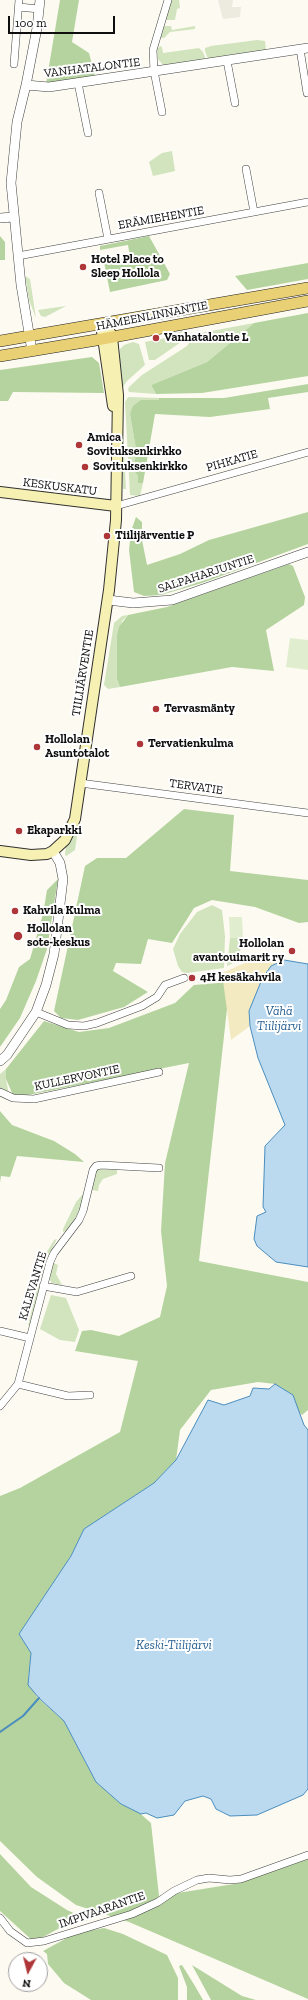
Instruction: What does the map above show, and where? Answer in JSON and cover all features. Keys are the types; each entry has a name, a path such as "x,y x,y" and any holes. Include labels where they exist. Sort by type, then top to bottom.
{"main road":[{"name":"HÄMEENLINNANTIE","path":"0,341 104,325 308,288"},
{"name":"HÄMEENLINNANTIE","path":"0,356 308,301"},
{"name":"TIILIJÄRVENTIE","path":"53,851 65,840 72,826 108,600 116,506 117,432 107,338 102,329 104,325"},
{"name":"KESKUSKATU","path":"0,492 116,506"},
{"path":"0,851 41,855 53,851"}],"street":[{"path":"162,112 154,71 153,50 168,0"},
{"path":"14,64 19,3 40,5 26,85 17,122 11,183 13,217 32,351"},
{"path":"304,49 307,93"},
{"name":"VANHATALONTIE","path":"26,85 49,87 304,49"},
{"path":"227,61 235,103"},
{"path":"78,83 88,133"},
{"path":"246,169 254,212"},
{"path":"99,193 108,239"},
{"name":"ERÄMIEHENTIE","path":"18,256 308,202"},
{"path":"0,218 13,217"},
{"name":"PIHKATIE","path":"116,506 308,452"},
{"name":"SALPAHARJUNTIE","path":"108,600 133,603 172,600 308,552"},
{"name":"TERVATIE","path":"80,783 308,813"},
{"path":"0,1061 7,1055 36,1012 46,985 54,954 62,891 62,869 53,851"},
{"path":"36,1012 68,1025 84,1026 98,1023 142,1006 157,997 165,984 184,978"},
{"name":"KULLERVONTIE","path":"0,1092 14,1098 34,1099 159,1072"},
{"name":"KALEVANTIE","path":"0,1406 18,1384 54,1253 79,1220 83,1211 93,1170 96,1166 159,1168"},
{"path":"44,1286 77,1292 131,1276"},
{"path":"0,1331 30,1338"},
{"path":"18,1384 68,1396 90,1396"},
{"name":"IMPIVAARANTIE","path":"0,1918 18,1938 27,1943 44,1941 139,1911 197,1880 210,1878 230,1880 241,1879 308,1855"}],"green space":[{"path":"60,0 79,0 72,42 89,53 95,76 46,84"},
{"path":"172,0 179,0 180,8 177,9 175,20 165,20"},
{"path":"164,26 171,26 172,30 195,26 195,29 170,32 164,38 159,38"},
{"path":"257,40 265,41 266,50 208,59 205,51 205,48 211,46"},
{"path":"160,46 162,47 163,53 199,48 205,57 204,60 168,66 163,65 158,59 157,49"},
{"path":"172,151 175,171 153,176 149,162 162,153"},
{"path":"0,236 5,242 5,260 0,260"},
{"path":"149,236 170,274 167,280 110,292 104,262 130,257 128,245 100,250 100,246"},
{"path":"308,263 308,279 247,290 235,276"},
{"path":"25,276 30,279 36,318 29,300"},
{"path":"66,306 45,317 41,316 38,310"},
{"path":"308,313 308,376 202,393 156,394 151,385 207,362 254,323"},
{"path":"254,323 207,362 151,385 156,394 129,392 129,387 142,375 187,346 195,334"},
{"path":"184,330 181,333 184,340 155,360 149,360 145,342 166,338"},
{"path":"133,342 139,344 145,365 127,381 121,390 119,369 120,349 124,345"},
{"path":"92,357 99,363 104,393 13,392 8,401 0,401 0,370"},
{"path":"308,384 308,392 268,398 270,409 210,417 155,414 143,483 138,483 138,476 134,471 136,449 130,414 133,406 141,400 159,400 159,398 224,398"},
{"path":"128,397 159,398 159,400 130,414 136,449 134,471 138,476 138,483 143,483 140,496 130,495 125,402"},
{"path":"121,398 126,489 123,489"},
{"path":"308,512 308,544 202,583 161,595 144,596 134,592 129,550 131,531 136,517 142,522 142,540 147,565 180,554 209,540"},
{"path":"289,564 293,566 305,597 304,605 266,630 274,671 232,667 120,687 117,679 117,636 119,627 128,615 167,607"},
{"path":"128,615 122,621 117,679 120,687 108,689 104,685 114,623 122,616"},
{"path":"290,638 308,640 308,670 286,667"},
{"path":"83,795 75,850 66,856 66,846"},
{"path":"184,809 234,815 230,871 308,880 308,922 299,923 255,907 212,900 194,908 172,943 148,939 141,964 116,963 113,971 148,992 124,1007 78,1020 61,1018 54,1011 85,866 97,858 126,858"},
{"path":"58,879 47,949 36,981 20,1018 0,1047 0,1009 6,1000 19,967 30,959 43,914 47,890"},
{"path":"212,905 222,910 225,936 224,968 187,973 182,972 178,966 173,949 180,934 197,912"},
{"path":"229,917 242,917 243,938 230,938"},
{"path":"230,938 243,938 238,961 227,966"},
{"path":"230,982 199,1261 308,1282 308,1410 302,1415 297,1410 293,1395 275,1384 258,1382 211,1390 180,1430 176,1460 154,1483 84,1529 71,1556 19,1634 31,1653 28,1681 37,1697 64,1721 96,1782 121,1804 135,1809 151,1823 159,1896 240,1883 308,1858 308,1999 129,1922 76,1905 37,1877 0,1841 0,1496 20,1488 120,1432 138,1361 75,1351 82,1331 91,1330 119,1336 160,1317 167,1286 161,1231 165,1163 189,1063 23,1096 13,1095 6,1079 6,1069 44,1021 79,1032 109,1028 175,1003 194,985"},
{"path":"6,1069 9,1095 0,1089 0,1074"},
{"path":"0,1111 12,1125 54,1141 75,1154 84,1162 17,1156 10,1177 1,1176 0,1183"},
{"path":"99,1169 117,1170 117,1174 103,1179 99,1185 98,1191 91,1190 95,1173"},
{"path":"83,1194 85,1196 83,1204 73,1222 66,1231 63,1232 76,1202"},
{"path":"57,1239 49,1254 42,1278 40,1279 45,1255 54,1240"},
{"path":"54,1263 58,1265 56,1274 62,1285 52,1283 48,1277 51,1265"},
{"path":"38,1284 40,1285 40,1290 31,1323 28,1326"},
{"path":"51,1295 66,1298 79,1330 75,1342 60,1340 40,1329"},
{"path":"0,1854 31,1887 67,1910 89,1920 67,1924 34,1942 0,1911"},
{"path":"104,1928 123,1934 167,1955 178,1978 178,2000 91,2000 64,1983 48,1964 48,1952 43,1951 76,1933"},
{"path":"182,1965 203,2000 187,2000 187,1987 179,1966"},
{"path":"192,1965 242,1996 256,2000 211,2000"}],"sand":[{"path":"256,958 284,960 271,966 249,1011 250,1026 231,1040 222,973"}],"shaded area":[{"path":"218,0 233,0 232,7 241,7 240,17 223,19"}],"water":[{"name":"Vähä Tiilijärvi","path":"284,960 308,964 308,1267 276,1262 257,1246 254,1239 257,1216 266,1212 263,1207 265,1146 285,1125 258,1058 250,1026 249,1011 262,979 271,966"},
{"name":"Keski-Tiilijärvi","path":"275,1384 293,1395 304,1425 308,1430 308,1789 303,1795 257,1815 230,1816 216,1809 211,1799 203,1796 185,1801 174,1815 157,1818 146,1813 141,1814 121,1804 96,1782 64,1721 39,1698 28,1685 31,1653 19,1634 71,1556 84,1529 154,1483 176,1460 208,1400 224,1405 250,1396 253,1388 269,1389"}],"waterway":[{"path":"0,1732 23,1716 39,1698"}],"place":[{"name":"Hotel Place to Sleep Hollola","path":"83,267"},
{"name":"Vanhatalontie L","path":"156,338"},
{"name":"Amica Sovituksenkirkko","path":"79,445"},
{"name":"Sovituksenkirkko","path":"85,467"},
{"name":"Tiilijärventie P","path":"107,536"},
{"name":"Tervasmänty","path":"156,709"},
{"name":"Tervatienkulma","path":"140,744"},
{"name":"Hollolan Asuntotalot","path":"37,747"},
{"name":"Ekaparkki","path":"19,831"},
{"name":"Kahvila Kulma","path":"15,911"},
{"name":"Hollolan sote-keskus","path":"18,936"},
{"name":"Hollolan avantouimarit ry","path":"292,951"},
{"name":"4H kesäkahvila","path":"192,978"}]}
